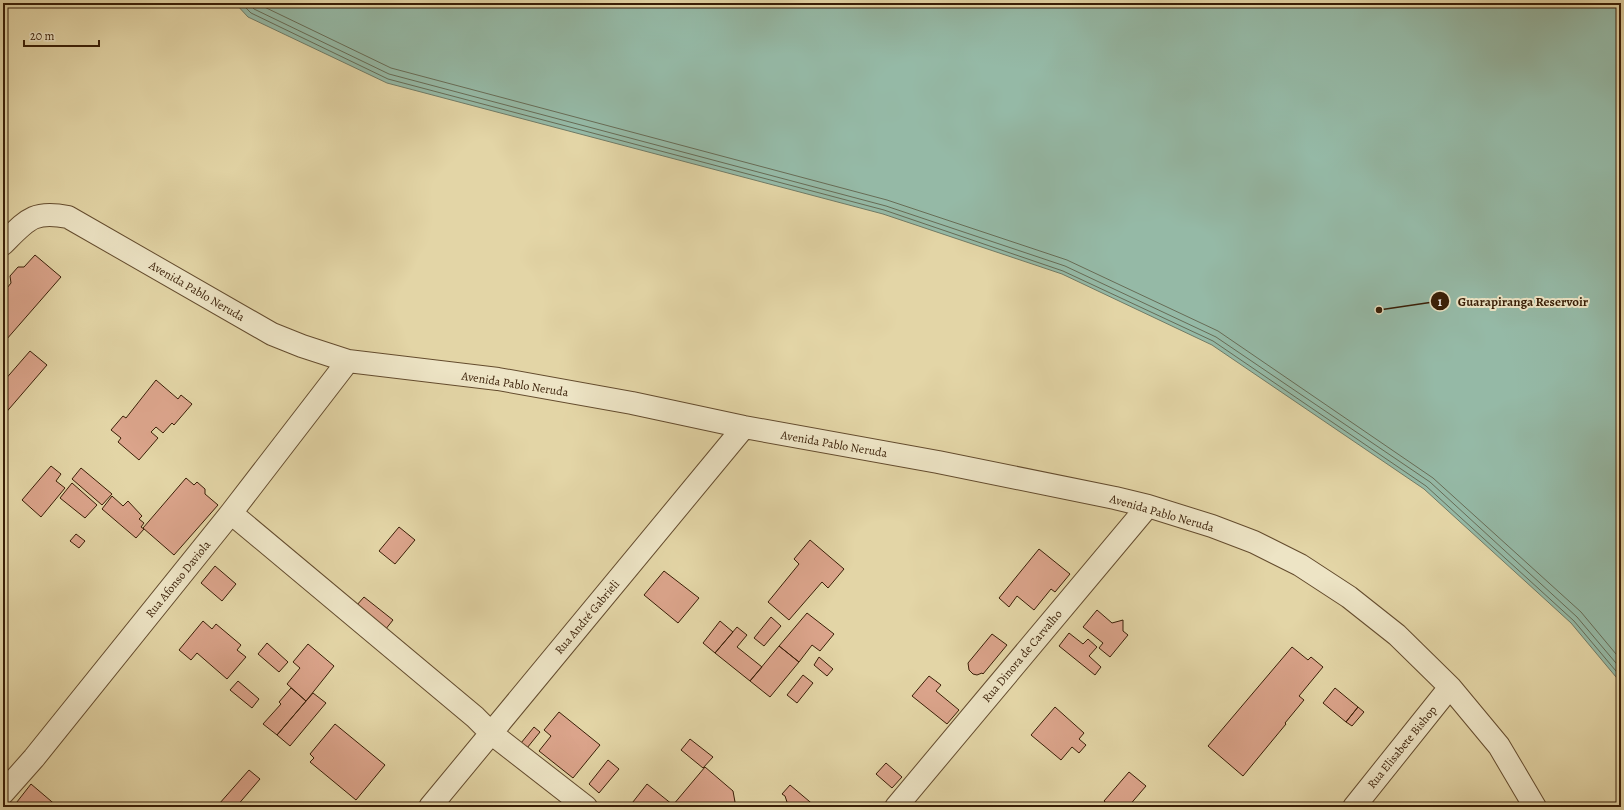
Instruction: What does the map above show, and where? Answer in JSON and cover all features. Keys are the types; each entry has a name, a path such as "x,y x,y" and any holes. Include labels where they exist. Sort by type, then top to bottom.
{"street":[{"name":"Avenida Pablo Neruda","path":"3,244 22,225 38,215 51,214 68,217 272,334 302,346 348,361 498,379 632,403 744,427 938,462 1148,506 1212,526 1254,542 1300,565 1350,597 1397,635 1450,687 1499,746 1535,807"},
{"name":"Rua Afonso Daviola","path":"3,793 34,758 231,513 348,361"},
{"name":"Rua André Gabrieli","path":"430,807 744,427"},
{"name":"Rua Dinora de Carvalho","path":"896,807 1148,506"},
{"path":"231,513 475,717 491,733 586,807"},
{"name":"Rua Elisabete Bishop","path":"1354,807 1450,687"}],"water":[{"path":"235,3 1621,3 1621,683 1571,623 1424,489 1212,345 1062,274 883,214 387,83 248,17"}],"building":[{"path":"35,255 61,277 6,340 3,337 3,293 11,283 10,276 18,267 24,267"},
{"path":"30,351 47,365 3,416 3,382"},
{"path":"156,380 178,399 181,395 192,404 174,425 172,423 163,433 156,427 151,432 158,438 139,460 118,442 121,438 111,430 123,416 126,418"},
{"path":"51,466 61,474 56,481 65,488 41,517 22,500"},
{"path":"81,468 112,494 102,505 72,479"},
{"path":"186,478 194,485 197,482 205,489 205,494 218,505 174,555 143,528"},
{"path":"72,483 97,505 85,518 60,498"},
{"path":"112,496 123,506 128,501 142,516 139,519 144,523 141,527 144,529 136,538 102,509"},
{"path":"399,527 415,540 395,564 379,551"},
{"path":"76,534 85,541 79,548 70,541"},
{"path":"810,540 844,569 828,588 822,582 789,620 768,602 799,564 794,559"},
{"path":"1039,549 1070,574 1055,592 1051,589 1034,610 1017,596 1009,607 999,598"},
{"path":"215,566 236,584 222,601 201,583"},
{"path":"664,571 699,598 678,623 644,595"},
{"path":"364,597 393,620 385,630 356,606"},
{"path":"1097,610 1112,623 1123,620 1123,631 1128,635 1110,657 1099,648 1103,643 1083,627"},
{"path":"807,613 834,634 820,651 812,645 799,662 779,646"},
{"path":"771,617 781,626 764,646 754,638"},
{"path":"203,621 212,629 216,624 241,645 237,650 246,657 227,679 197,653 191,660 179,650"},
{"path":"720,621 733,632 715,653 703,643"},
{"path":"737,627 747,635 737,647 762,667 750,681 715,653"},
{"path":"1069,633 1083,644 1088,639 1097,647 1089,656 1101,667 1095,675 1059,646"},
{"path":"992,634 1007,645 983,674 973,674 969,670 968,663"},
{"path":"267,643 288,662 279,672 258,654"},
{"path":"308,644 334,666 306,701 287,684 300,668 293,662"},
{"path":"779,646 799,662 770,697 750,681"},
{"path":"1292,647 1308,660 1311,657 1323,667 1299,696 1304,700 1243,776 1208,746"},
{"path":"819,657 833,669 827,676 814,665"},
{"path":"803,675 813,683 797,703 787,695"},
{"path":"929,676 941,685 936,691 959,710 947,724 912,696"},
{"path":"238,681 259,699 252,708 230,690"},
{"path":"291,688 306,701 277,735 263,724 281,704 279,702"},
{"path":"1335,688 1358,707 1346,722 1323,703"},
{"path":"313,693 326,703 290,746 277,735"},
{"path":"1055,707 1084,733 1079,739 1086,745 1079,753 1072,747 1061,760 1031,735"},
{"path":"1358,707 1364,712 1352,726 1346,722"},
{"path":"559,712 600,745 573,778 539,751 551,736 544,730"},
{"path":"335,724 385,765 356,800 310,762 314,758 310,754"},
{"path":"534,727 540,732 527,748 521,743"},
{"path":"690,739 713,757 703,768 681,750"},
{"path":"608,760 619,769 599,793 589,784"},
{"path":"886,763 902,777 892,788 876,774"},
{"path":"705,767 733,791 735,802 734,807 675,807 673,805"},
{"path":"249,770 260,779 236,807 223,807 219,804"},
{"path":"1129,772 1146,786 1128,807 1111,807 1104,801"},
{"path":"31,784 58,807 13,807"},
{"path":"647,784 673,805 675,807 629,807"},
{"path":"790,785 816,807 787,807 788,805 785,796 782,794"}],"place":[{"name":"Guarapiranga Reservoir","path":"1379,310"}]}
